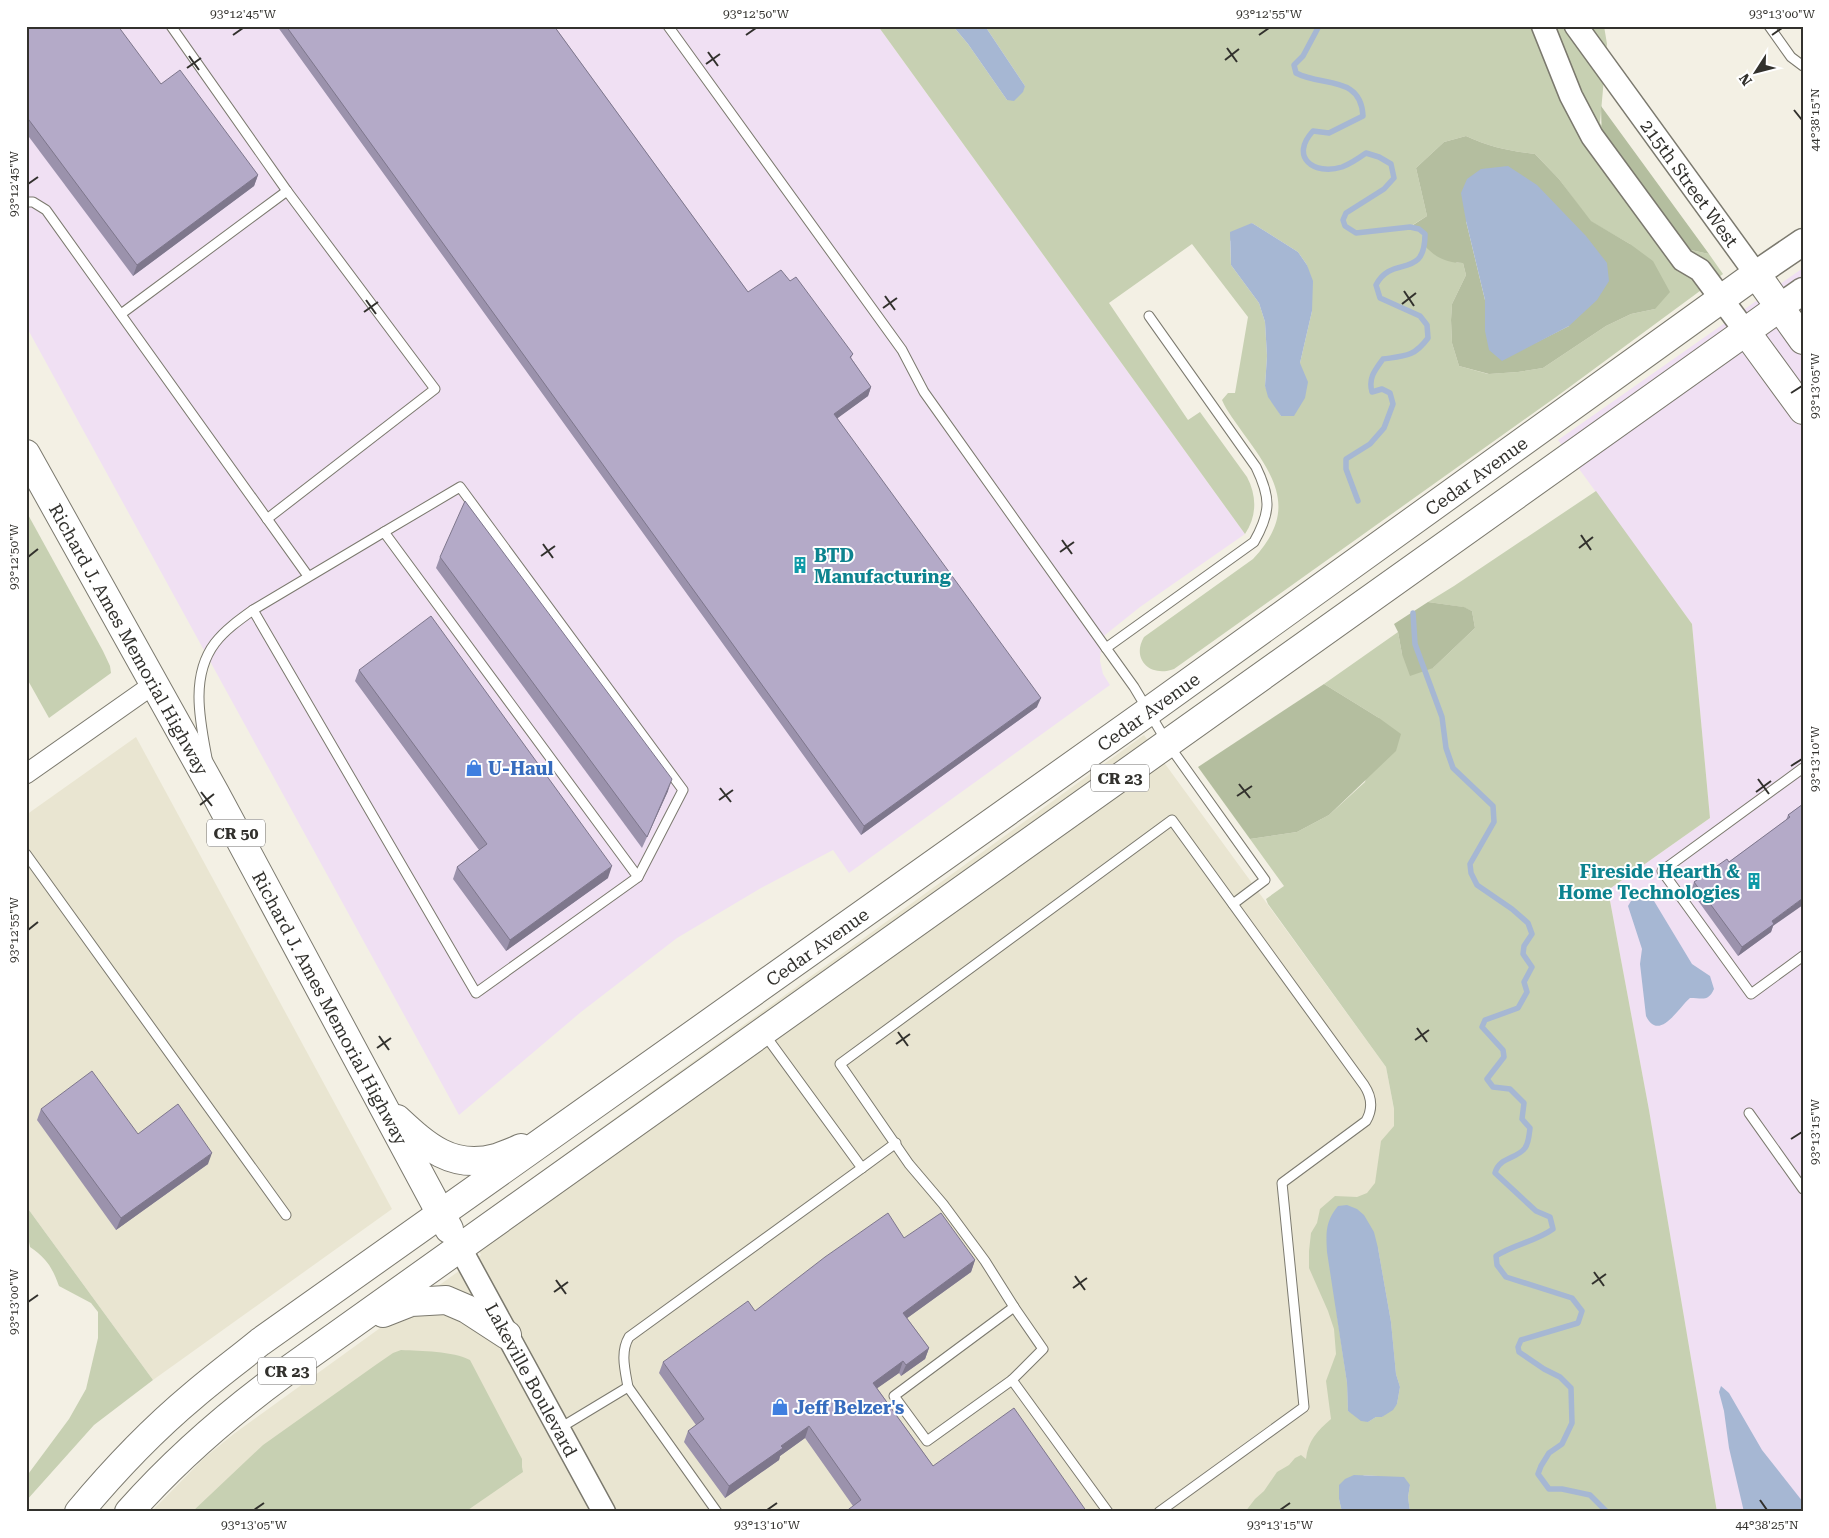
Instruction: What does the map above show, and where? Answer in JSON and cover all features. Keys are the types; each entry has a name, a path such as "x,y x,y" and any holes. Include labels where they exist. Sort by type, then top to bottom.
{"main road":[{"name":"Cedar Avenue","path":"441,1214 1149,711 1803,242"},
{"name":"215th Street West","path":"1756,274 1803,340"},
{"name":"CR 23","path":"129,1512 164,1474 256,1394 1803,291"},
{"path":"1746,332 1803,410"},
{"name":"Richard J. Ames Memorial Highway","path":"26,454 214,793 460,1248"},
{"path":"382,1106 435,1151 454,1159 494,1158 546,1139"},
{"name":"CR 23","path":"79,1512 138,1446 193,1395 260,1342 441,1214"},
{"path":"351,1325 411,1302 446,1300 467,1309 508,1335"}],"street":[{"path":"1543,26 1571,96 1592,136 1683,260 1700,270 1746,332"},
{"name":"215th Street West","path":"1576,26 1756,274"},
{"path":"26,774 154,684"},
{"name":"Lakeville Boulevard","path":"460,1248 604,1512"}],"lane":[{"path":"171,26 287,191 435,389 268,518"},
{"path":"668,26 902,350 924,392 1106,648 1149,711 1168,744 1265,880 1232,904"},
{"path":"1769,26 1790,56 1803,66"},
{"path":"121,314 287,191"},
{"path":"26,202 33,202 46,210 308,576"},
{"path":"1106,648 1254,542 1264,526 1267,515 1264,483 1256,467 1149,316"},
{"path":"214,793 200,720 199,689 204,665 214,644 232,625 253,610 460,487 683,790 638,877 476,993 253,610"},
{"path":"384,532 638,877"},
{"path":"1803,768 1662,871 1751,994 1803,956"},
{"path":"1014,1307 894,1396 927,1441 1012,1380 1044,1349 1014,1307 985,1261 943,1204 910,1164 840,1064 1172,820 1364,1085 1371,1099 1371,1108 1370,1115 1366,1121 1282,1183 1304,1407 1159,1512"},
{"path":"26,854 286,1215"},
{"path":"763,1032 862,1168"},
{"path":"1749,1113 1803,1189"},
{"path":"717,1512 628,1387 624,1353 625,1344 629,1337 896,1144"},
{"path":"1012,1380 1108,1512"},
{"path":"559,1429 628,1387"}],"shaded area":[{"path":"26,26 878,26 1245,534 1140,607 1105,635 1100,661 1103,674 1110,685 849,873 833,850 761,888 677,938 581,1012 459,1115 26,326"},
{"path":"1803,268 1803,1512 1717,1512 1649,1110 1608,890 1710,818 1692,624 1558,440"},
{"path":"1144,735 1386,1067 1470,1512 151,1512 204,1458 235,1433 481,1255 466,1226"},
{"path":"136,737 392,1209 153,1380 26,1206 26,815"}],"green space":[{"path":"878,26 953,26 968,44 1007,100 1025,86 985,26 1604,26 1607,44 1600,123 1668,227 1679,235 1691,250 1709,254 1723,274 1556,397 1174,669 1165,671 1151,669 1141,659 1141,645 1144,637 1253,559 1267,542 1275,525 1278,510 1277,495 1273,480 1265,465 1222,400 1228,393 1235,393 1248,317 1192,244 1109,303 1188,420 1200,412 1247,477 1253,491 1254,513 1245,534","holes":["1466,136 1500,148 1535,154 1559,179 1590,221 1630,244 1655,309 1631,314 1606,326 1543,368 1488,374 1459,366 1452,343 1451,320 1452,304 1466,275 1463,263 1457,263 1419,229 1411,226 1427,216 1416,168 1444,142","1252,223 1298,252 1307,265 1312,311 1300,363 1281,416 1265,386 1267,356 1265,322 1259,303 1231,265 1230,241"]},
{"path":"1601,106 1709,254 1691,250 1679,235 1668,227 1602,146"},
{"path":"1466,136 1500,148 1535,154 1559,179 1591,221 1630,244 1653,261 1670,292 1655,309 1631,314 1606,326 1543,368 1489,374 1459,366 1452,343 1451,320 1452,304 1466,275 1463,263 1447,261 1433,254 1425,246 1424,234 1419,229 1410,227 1427,216 1416,168 1444,142","holes":["1466,221 1569,326 1535,343 1485,331 1485,300"]},
{"path":"1596,491 1692,624 1710,818 1608,890 1649,1110 1717,1512 1410,1512 1408,1497 1410,1485 1378,1476 1364,1475 1339,1499 1342,1512 1245,1512 1264,1491 1277,1472 1301,1455 1306,1459 1314,1437 1331,1419 1326,1381 1336,1354 1334,1329 1309,1268 1311,1233 1317,1223 1320,1209 1335,1196 1357,1197 1367,1193 1375,1183 1381,1141 1394,1126 1394,1109 1386,1067 1268,904 1266,899 1284,886 1250,839 1297,832 1329,815 1365,782 1379,718 1324,684 1398,632 1402,654 1433,668 1475,628 1472,611 1463,607 1428,602","holes":["1378,1248 1391,1322 1396,1374 1400,1387 1397,1404 1382,1417 1376,1417 1368,1422 1348,1411 1347,1383 1336,1308"]},
{"path":"26,511 103,651 111,673 49,718 26,677"},
{"path":"1428,602 1464,607 1472,611 1475,628 1433,668 1410,676 1394,624"},
{"path":"1324,684 1401,734 1396,751 1329,815 1297,832 1250,839 1198,767"},
{"path":"26,1206 153,1380 94,1425 26,1501 26,1477 69,1419 86,1389 98,1338 98,1312 91,1303 59,1286 48,1264 41,1255 30,1247 26,1226"},
{"path":"401,1350 446,1353 470,1360 522,1459 523,1472 465,1512 192,1512 263,1445 377,1364"}],"water":[{"path":"953,26 985,26 1025,86 1023,92 1014,101 1007,100 968,44"},
{"path":"1508,166 1537,185 1586,236 1607,263 1609,281 1597,300 1569,326 1502,361 1489,350 1485,331 1485,300 1461,193 1467,179 1481,169"},
{"path":"1252,223 1298,252 1307,265 1313,281 1312,311 1300,363 1308,382 1305,398 1294,416 1281,416 1268,397 1265,386 1267,356 1265,322 1259,303 1231,265 1230,232"},
{"path":"1640,895 1649,896 1654,901 1692,964 1710,976 1714,989 1707,998 1690,998 1669,1020 1663,1025 1657,1026 1651,1023 1646,1016 1640,964 1642,949 1628,906 1631,901"},
{"path":"1347,1205 1357,1209 1364,1215 1374,1232 1391,1322 1396,1374 1400,1387 1397,1404 1393,1410 1382,1417 1376,1417 1368,1422 1361,1421 1348,1411 1347,1383 1327,1252 1327,1233 1331,1217 1338,1206"},
{"path":"1721,1386 1729,1393 1762,1450 1803,1502 1803,1512 1744,1512 1729,1448 1724,1411 1719,1392"},
{"path":"1354,1475 1404,1477 1410,1485 1408,1497 1410,1512 1342,1512 1339,1499 1339,1485 1345,1479"}],"building":[{"path":"26,26 118,26 161,84 180,70 258,175 137,265 26,116"},
{"name":"BTD Manufacturing","path":"286,26 554,26 748,292 781,270 790,281 796,277 853,354 850,357 871,387 834,414 1041,698 864,826"},
{"name":"U-Haul","path":"465,501 672,779 647,837 440,557"},
{"name":"U-Haul","path":"431,616 612,866 510,940 457,867 487,844 359,670"},
{"name":"Fireside Hearth & Home Technologies","path":"1803,804 1803,898 1772,921 1774,924 1742,947 1694,882 1727,859 1729,862 1790,817 1788,815"},
{"path":"92,1071 138,1134 178,1104 212,1153 121,1218 41,1109"},
{"name":"Jeff Belzer's","path":"888,1213 904,1238 941,1213 975,1260 903,1313 929,1348 906,1365 903,1361 873,1383 933,1466 1014,1408 1087,1512 845,1512 861,1500 809,1426 781,1446 783,1448 729,1486 688,1431 704,1419 663,1362 748,1301 755,1311 825,1257"}],"waterway":[{"path":"1319,26 1303,56 1294,65 1296,73 1348,88 1361,103 1363,116 1329,133 1313,131 1306,140 1303,149 1304,156 1308,162 1322,169 1342,167 1366,153 1379,157 1391,164 1394,178 1384,189 1346,213 1343,220 1345,226 1356,233 1410,227 1419,229 1425,234 1424,248 1420,257 1414,263 1390,271 1376,285 1380,298 1420,316 1427,325 1428,338 1413,352 1383,359 1373,374 1371,382 1372,392 1382,389 1390,393 1393,404 1384,428 1370,444 1346,459 1346,469 1358,501"},
{"path":"1413,613 1415,644 1442,717 1446,748 1453,768 1493,806 1494,822 1470,864 1471,873 1477,885 1512,909 1528,923 1532,934 1524,946 1523,954 1532,967 1524,982 1527,992 1518,1008 1485,1020 1482,1027 1503,1050 1504,1057 1487,1079 1493,1087 1510,1089 1524,1103 1522,1119 1530,1128 1528,1141 1522,1152 1500,1164 1495,1173 1536,1211 1550,1217 1553,1229 1496,1256 1497,1265 1506,1277 1572,1298 1582,1311 1578,1323 1521,1340 1518,1347 1519,1352 1560,1377 1571,1388 1572,1423 1562,1444 1549,1453 1538,1474 1549,1489 1562,1489 1590,1495 1607,1512"}],"place":[{"name":"BTD Manufacturing","path":"800,565"},
{"name":"U-Haul","path":"474,768"},
{"name":"Fireside Hearth & Home Technologies","path":"1754,881"},
{"name":"Jeff Belzer's","path":"780,1407"}]}
